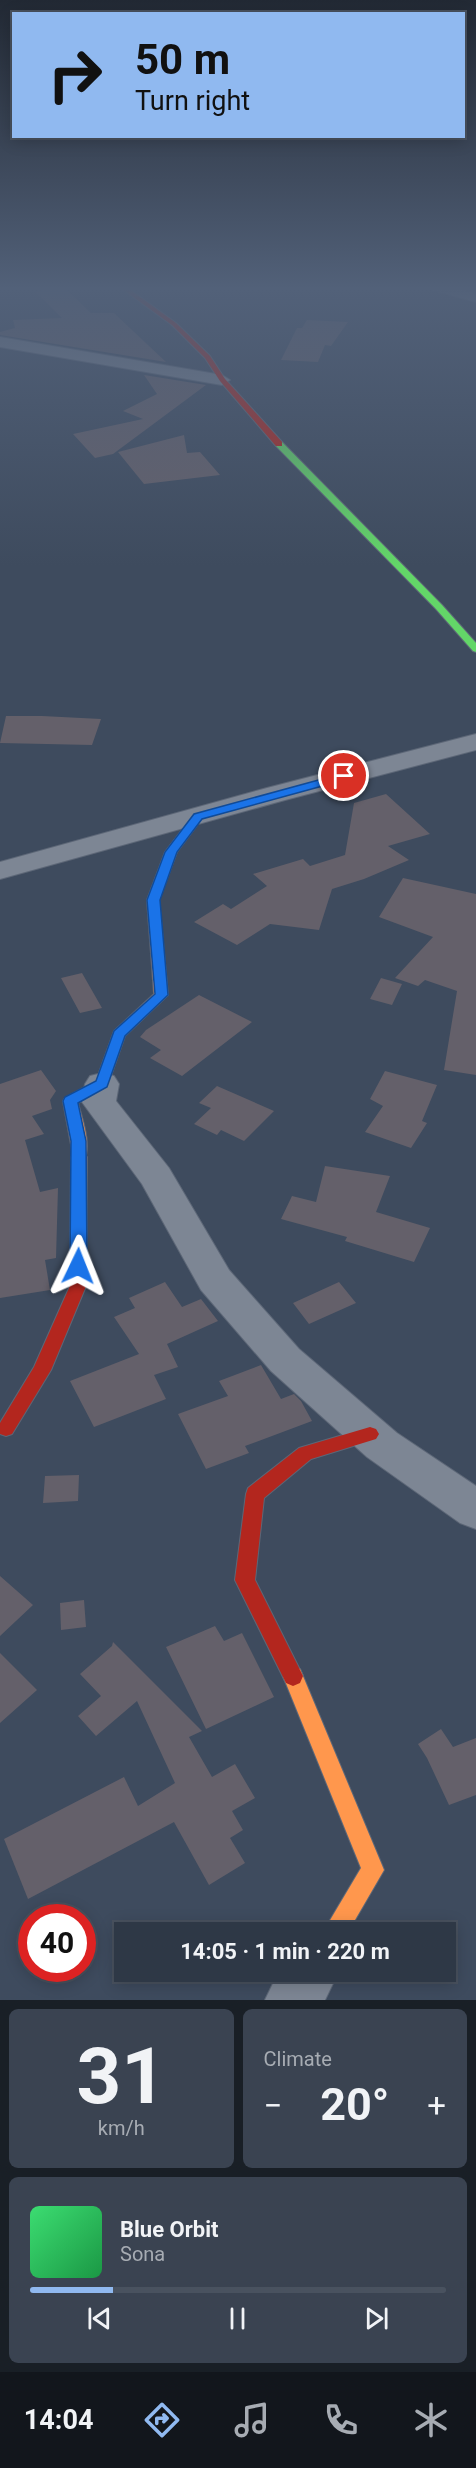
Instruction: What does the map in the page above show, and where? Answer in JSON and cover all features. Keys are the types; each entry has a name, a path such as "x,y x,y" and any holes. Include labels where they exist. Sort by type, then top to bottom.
{"street":[{"path":"218,379 222,380 256,422 439,607 476,649"},
{"path":"0,870 476,742"},
{"path":"198,816 171,852 153,900 161,995 119,1034 102,1084 99,1102 156,1177 215,1280 285,1360 370,1434 476,1510"},
{"path":"6,1430 42,1370 78,1286 79,1141 70,1101 102,1084"},
{"path":"341,1922 373,1870 303,1696 246,1580 255,1494 305,1453 370,1434"},
{"path":"293,2000 304,1982"}],"building":[{"path":"147,379 171,379 206,385 113,454 95,458 73,434 143,419 123,411 157,394"},
{"path":"184,435 187,453 200,452 220,475 144,484 118,452"},
{"path":"6,716 101,719 92,745 0,743"},
{"path":"386,794 430,834 388,846 409,860 364,879 332,889 319,930 270,924 237,945 194,922 223,904 231,909 267,886 253,874 303,859 310,866 345,855 354,803"},
{"path":"403,878 476,894 476,1075 444,1070 457,991 425,980 418,986 395,978 433,937 379,917"},
{"path":"82,973 102,1008 80,1013 61,978"},
{"path":"381,978 402,984 392,1005 370,999"},
{"path":"199,995 252,1022 182,1076 150,1058 161,1050 140,1037 146,1030"},
{"path":"41,1070 56,1091 50,1100 52,1109 32,1116 44,1134 25,1140 40,1192 58,1188 56,1258 45,1260 50,1290 0,1298 0,1084"},
{"path":"385,1071 437,1085 422,1121 427,1123 411,1148 365,1132 383,1106 370,1099"},
{"path":"217,1086 274,1111 244,1141 221,1130 217,1135 194,1124 211,1108 199,1103"},
{"path":"325,1166 390,1176 376,1212 430,1228 414,1262 345,1241 347,1237 281,1219 292,1196 316,1202"},
{"path":"165,1282 182,1307 201,1299 218,1321 167,1344 178,1367 154,1375 166,1399 94,1427 70,1381 139,1354 114,1317 135,1308 129,1298"},
{"path":"339,1282 356,1303 309,1324 293,1303"},
{"path":"261,1365 281,1399 294,1394 301,1401 312,1421 245,1446 249,1453 206,1469 178,1414 228,1396 219,1381"},
{"path":"79,1475 78,1501 43,1503 45,1476"},
{"path":"0,1576 33,1605 0,1636"},
{"path":"84,1600 86,1627 61,1630 60,1603"},
{"path":"215,1626 224,1641 242,1633 274,1697 206,1729 166,1647"},
{"path":"113,1642 202,1731 189,1737 212,1777 235,1764 255,1798 232,1811 243,1830 230,1838 245,1863 209,1885 174,1822 28,1899 4,1839 124,1777 138,1806 175,1783 137,1701 96,1736 78,1716 101,1696 80,1674 112,1646"},
{"path":"0,1653 37,1690 0,1723"},
{"path":"441,1729 453,1747 476,1738 476,1795 449,1805 418,1744"}],"traffic: fast":[{"path":"279,444 439,607 476,649"}],"traffic: slow":[{"path":"79,1157 79,1141 70,1101 102,1084 119,1034 161,995 153,900 171,852 198,816"},
{"path":"293,1676 373,1870 341,1922"}],"traffic: jam":[{"path":"222,379 279,444"},
{"path":"6,1429 42,1370 78,1286 79,1157"},
{"path":"293,1676 245,1580 255,1494 305,1453 370,1434"}],"route":[{"path":"78,1266 79,1141 70,1101 102,1084 119,1034 161,995 153,900 171,852 198,816 344,776"}]}
